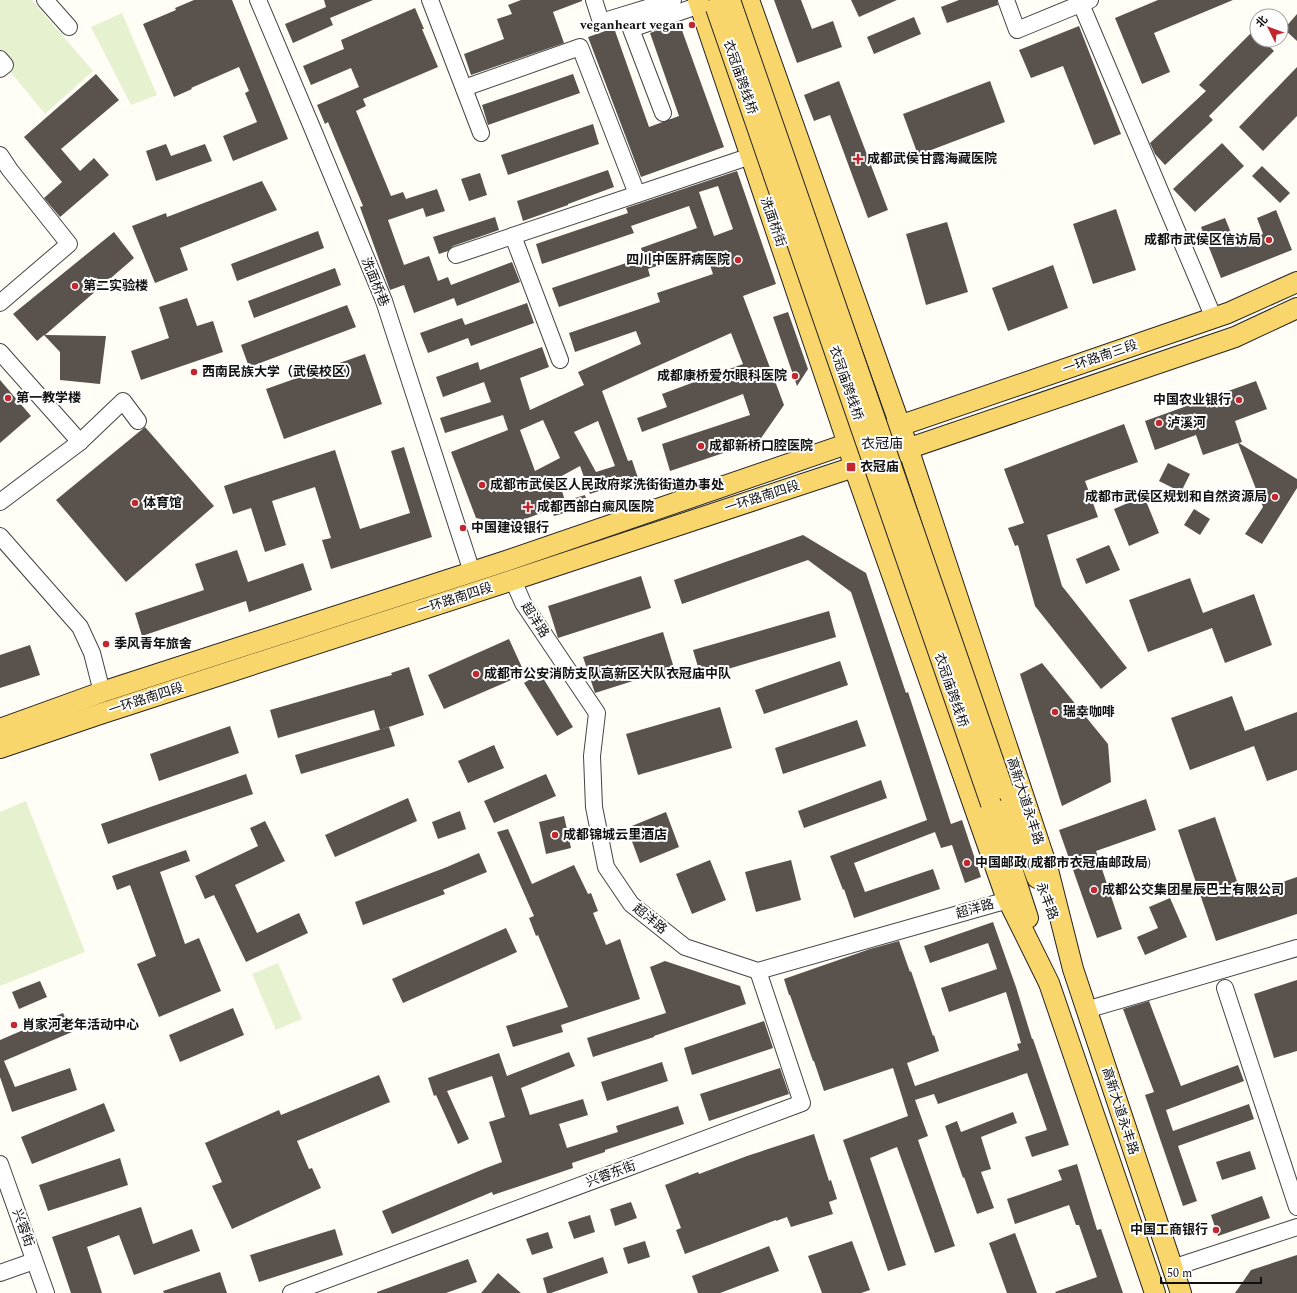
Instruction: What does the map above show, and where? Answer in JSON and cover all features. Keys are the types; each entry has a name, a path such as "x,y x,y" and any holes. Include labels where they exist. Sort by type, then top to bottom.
{"main road":[{"name":"洗面桥街","path":"719,2 751,156 848,444"},
{"path":"719,2 900,426"},
{"name":"衣冠庙跨线桥","path":"719,2 1003,788"},
{"name":"衣冠庙跨线桥","path":"719,2 991,804"},
{"name":"一环路南三段","path":"900,426 1228,314 1297,282"},
{"name":"一环路南三段","path":"908,448 1235,337 1297,308"},
{"name":"一环路南四段","path":"0,729 102,692 472,572 900,426"},
{"name":"高新大道永丰路","path":"900,426 1048,870 1073,969 1180,1293"},
{"name":"高新大道永丰路","path":"848,444 854,467 1008,900 1049,983 1155,1293"},
{"name":"一环路南四段","path":"0,748 513,580 908,448"},
{"name":"永丰路","path":"1003,788 1073,969"},
{"name":"永丰路","path":"991,804 1049,983"}],"street":[{"path":"45,0 69,28"},
{"name":"洗面桥巷","path":"258,0 384,301 472,572"},
{"path":"430,0 481,133"},
{"path":"594,0 601,22 673,0"},
{"path":"1006,0 1017,30 1086,2 1213,316"},
{"path":"663,113 631,29 719,2"},
{"path":"464,88 580,47 637,194"},
{"path":"0,59 5,65 0,69"},
{"path":"0,155 10,170 69,244 0,303"},
{"path":"456,255 751,156"},
{"path":"513,236 560,360"},
{"path":"0,352 80,442"},
{"path":"0,502 80,442 123,401 138,421"},
{"path":"0,536 80,627 92,654 102,692"},
{"name":"超洋路","path":"513,580 523,603 596,713 592,756 594,807 606,867 631,904 685,947 758,972 1008,900"},
{"path":"1086,1010 1297,948"},
{"name":"兴蓉东街","path":"290,1293 802,1103 758,972"},
{"path":"1225,988 1297,1206"},
{"name":"兴蓉街","path":"0,1164 46,1293"},
{"path":"1172,1268 1297,1227"},
{"path":"0,1273 34,1260"}],"green space":[{"path":"0,0 32,0 93,71 45,114 0,59"},
{"path":"122,13 157,95 131,105 91,27"},
{"path":"26,801 85,952 0,986 0,812"},
{"path":"278,963 302,1019 276,1030 252,974"}],"building":[{"path":"194,0 232,0 288,139 233,161 223,136 257,122 245,93 249,91 239,67 174,97 143,24 176,10 175,8"},
{"path":"324,0 373,0 330,18 333,25 293,43 285,24 326,7"},
{"path":"521,0 582,1 553,12 564,43 471,75 464,54 504,39 497,19 512,14 508,5"},
{"path":"774,0 801,0 812,29 833,21 842,47 797,63"},
{"path":"851,0 897,0 859,17"},
{"path":"959,0 997,0 998,5 947,23 941,7"},
{"path":"1158,0 1233,0 1154,33 1170,72 1142,84 1115,18"},
{"path":"415,8 438,67 363,99 366,106 356,111 391,196 403,192 406,199 437,189 445,211 426,217 423,208 388,220 404,265 429,256 438,281 448,277 451,285 512,262 520,282 457,306 454,298 414,313 404,285 390,290 360,207 363,206 328,122 325,124 317,105 359,87 351,68 311,85 303,66 344,49 341,40"},
{"path":"1297,14 1297,41 1289,34 1289,23"},
{"path":"914,17 921,34 874,54 867,37"},
{"path":"679,22 724,147 641,177 588,37 614,28 649,127 679,116 650,33"},
{"path":"1079,26 1121,134 1094,145 1063,66 1031,78 1019,50"},
{"path":"1249,35 1249,48 1271,48 1274,51 1209,116 1213,120 1165,165 1155,154 1150,143 1206,91 1199,85"},
{"path":"1297,67 1297,116 1263,151 1239,127"},
{"path":"96,74 119,100 61,149 80,171 94,158 109,175 60,217 44,198 62,182 24,137"},
{"path":"573,74 580,93 488,125 482,105"},
{"path":"839,81 888,210 868,218 830,115 814,121 804,95"},
{"path":"990,81 1005,122 918,155 903,114"},
{"path":"593,124 599,144 508,175 501,155"},
{"path":"1222,143 1244,166 1195,212 1173,189"},
{"path":"166,144 171,156 205,144 212,161 156,181 146,151"},
{"path":"1262,166 1290,193 1280,203 1252,176"},
{"path":"608,170 614,187 523,221 517,201"},
{"path":"737,171 776,284 743,296 784,405 759,441 670,471 662,444 750,415 743,394 642,432 637,418 667,407 662,394 743,364 731,333 602,391 628,461 632,460 638,478 590,494 580,466 558,478 565,501 585,495 588,506 554,516 552,509 509,525 476,518 451,452 508,430 503,415 445,433 440,418 491,402 484,382 443,397 436,377 478,362 480,370 542,347 549,367 520,378 530,410 584,385 578,372 641,344 636,331 575,352 569,333 660,302 657,293 713,274 705,250 648,269 650,276 559,307 552,288 644,257 641,248 697,228 689,206 631,226 634,233 542,264 536,244 628,213 626,208","holes":["718,186 733,229 714,236 699,192","543,420 560,458 535,471 520,430","598,421 615,466 596,472 574,432"]},
{"path":"480,173 487,195 469,201 461,179"},
{"path":"262,181 277,210 180,248 188,270 155,283 132,226 166,213 167,217"},
{"path":"1116,209 1136,270 1093,284 1073,224"},
{"name":"成都市武侯区信访局","path":"1276,210 1292,250 1221,278 1201,227 1225,218 1236,245 1263,234 1257,218"},
{"path":"495,217 499,230 453,246 448,251 439,254 433,237"},
{"path":"947,222 968,292 926,305 906,234"},
{"path":"318,231 324,248 237,281 231,264"},
{"name":"第二实验楼","path":"114,232 134,258 45,335 106,336 100,384 60,380 60,352 44,335 37,341 13,314"},
{"path":"1053,265 1068,308 1008,331 992,288"},
{"path":"335,268 341,285 254,318 248,301"},
{"path":"187,298 197,326 213,321 223,352 141,380 131,351 169,338 159,307"},
{"path":"527,303 534,323 471,346 468,338 428,353 420,333 462,318 465,325"},
{"path":"347,305 356,327 249,367 241,345"},
{"path":"788,312 808,369 797,386 773,317"},
{"path":"365,354 382,404 284,439 266,389"},
{"name":"第一教学楼","path":"0,380 31,416 0,443"},
{"path":"1256,381 1267,409 1235,421 1242,442 1239,443 1297,479 1297,488 1262,544 1245,534 1263,507 1238,443 1203,455 1196,435 1155,450 1145,421"},
{"path":"1124,424 1138,462 1085,481 1098,517 1047,535 1062,586 1127,668 1101,689 1035,606 1018,545 1015,546 1008,528 1024,523 1004,469"},
{"name":"体育馆","path":"145,427 214,506 126,582 56,500"},
{"path":"404,447 432,537 331,569 322,540 331,538 315,487 272,501 286,545 265,552 251,508 233,514 224,486 335,450 360,529 410,513 391,451"},
{"path":"1168,463 1190,474 1181,492 1159,481"},
{"path":"1144,496 1159,533 1129,546 1114,509"},
{"path":"1194,509 1210,519 1200,535 1184,525"},
{"path":"803,535 866,573 906,693 908,692 951,824 962,820 981,877 965,883 952,845 941,848 935,832 854,863 865,892 933,869 940,889 854,918 830,856 927,820 851,592 808,560 682,604 674,580"},
{"path":"1109,545 1120,570 1086,584 1076,559"},
{"path":"237,550 248,582 303,563 312,590 249,612 246,601 142,636 135,613 204,590 195,564"},
{"path":"641,576 651,608 558,638 548,606"},
{"path":"1190,578 1203,613 1254,594 1272,645 1225,663 1212,628 1148,652 1129,600"},
{"path":"829,611 836,637 701,677 693,650"},
{"path":"663,632 674,668 595,693 583,657"},
{"name":"成都市公安消防支队高新区大队衣冠庙中队","path":"509,639 525,674 444,709 428,675"},
{"path":"30,645 40,675 0,688 0,655"},
{"path":"840,661 848,685 764,714 755,690"},
{"path":"1042,663 1108,744 1111,782 1062,806 1020,674"},
{"path":"409,667 424,715 380,730 374,710 278,738 270,710 392,675 391,673"},
{"path":"540,673 573,727 557,736 524,683"},
{"path":"1232,696 1245,731 1297,712 1297,770 1267,781 1254,746 1190,770 1171,718"},
{"path":"720,707 732,748 638,775 626,734"},
{"path":"857,720 866,746 783,774 775,748"},
{"path":"230,726 239,753 159,781 150,754"},
{"path":"389,727 395,746 301,774 295,755"},
{"path":"494,745 504,768 468,783 458,761"},
{"path":"246,774 253,794 108,844 101,824"},
{"path":"546,774 556,796 494,823 484,801"},
{"path":"881,780 887,798 804,828 798,811"},
{"path":"408,798 417,821 335,857 325,835"},
{"name":"成都公交集团星辰巴士有限公司","path":"1146,799 1156,830 1096,851 1122,929 1097,938 1059,830"},
{"path":"460,811 466,829 438,839 432,822"},
{"path":"666,812 679,847 640,863 627,828"},
{"name":"成都锦城云里酒店","path":"564,816 571,848 546,854 539,822"},
{"path":"1215,817 1242,896 1297,877 1297,914 1216,941 1178,830"},
{"path":"265,821 285,861 235,885 257,933 299,913 308,933 246,962 214,895 205,899 195,876 258,846 250,828"},
{"path":"508,829 532,884 574,865 588,894 591,893 598,911 593,913 606,945 620,939 640,999 561,1025 563,1032 513,1047 506,1026 568,1007 538,935 536,936 529,918 534,916 497,832"},
{"path":"186,850 190,861 160,872 185,944 199,938 221,991 159,1017 137,964 156,956 130,885 117,890 112,876"},
{"path":"479,853 487,872 443,890 445,894 363,925 355,902 447,867"},
{"path":"710,860 726,900 692,914 676,874"},
{"path":"791,860 801,900 756,912 745,872"},
{"path":"1170,898 1187,937 1145,955 1137,937 1158,928 1149,907"},
{"path":"993,922 1069,1145 1032,1157 1025,1137 1047,1130 1027,1073 938,1104 934,1094 915,1100 928,1136 918,1140 955,1246 935,1253 897,1147 870,1158 906,1265 888,1271 843,1140 908,1116 893,1068 824,1091 784,979 870,949 899,941 939,1051 907,1063 915,1086 1019,1050 1017,1044 1021,1043 1006,992 949,1012 941,988 997,969 988,943 930,963 924,946"},
{"path":"506,928 517,952 403,1003 392,979"},
{"path":"665,961 740,986 746,1004 593,1057 587,1038 666,1013 650,967"},
{"path":"1297,980 1297,1051 1274,1058 1254,994"},
{"path":"40,981 47,997 19,1009 12,992"},
{"path":"1149,1001 1181,1086 1238,1065 1244,1081 1166,1110 1173,1131 1249,1104 1254,1119 1178,1146 1197,1201 1183,1206 1145,1095 1154,1092 1123,1009"},
{"path":"233,1008 244,1035 180,1062 169,1035"},
{"path":"63,1013 72,1032 4,1061 15,1087 70,1068 77,1090 12,1112 0,1077 0,1040"},
{"path":"764,1021 773,1048 692,1075 684,1048"},
{"path":"569,1052 575,1066 521,1088 530,1115 583,1099 588,1115 559,1124 567,1148 618,1132 616,1126 678,1106 684,1124 605,1150 605,1152 572,1163 573,1168 493,1195 492,1192 392,1234 382,1211 502,1162 489,1122 505,1117 492,1076 447,1091 469,1139 458,1144 436,1095 434,1096 428,1078 499,1053 507,1076"},
{"path":"662,1062 668,1081 607,1101 601,1082"},
{"path":"780,1068 789,1094 709,1121 700,1094"},
{"path":"379,1075 390,1102 297,1141 309,1169 312,1168 321,1188 232,1229 212,1186 222,1182 205,1143 279,1110 281,1115"},
{"path":"104,1103 115,1131 32,1164 21,1137"},
{"path":"1013,1112 1017,1123 981,1137 991,1169 981,1172 994,1208 977,1214 945,1126 957,1121 961,1132"},
{"path":"814,1134 829,1181 831,1180 837,1199 829,1202 833,1214 791,1227 787,1217 685,1254 676,1230 681,1228 665,1185 698,1172 699,1174 747,1156"},
{"path":"1250,1151 1256,1169 1222,1180 1216,1162"},
{"path":"120,1158 128,1185 48,1211 39,1185"},
{"path":"1077,1164 1097,1230 1101,1229 1123,1293 1055,1292 1097,1277 1079,1225 1076,1225 1069,1205 1015,1224 1007,1199 1062,1180 1058,1170"},
{"path":"1262,1196 1270,1218 1218,1236 1211,1215"},
{"path":"631,1202 637,1218 615,1226 610,1209"},
{"path":"141,1207 153,1244 192,1229 200,1251 134,1275 119,1235 87,1247 102,1293 71,1293 52,1237"},
{"path":"590,1215 595,1232 574,1239 568,1222"},
{"path":"335,1229 343,1255 259,1282 250,1255"},
{"path":"548,1232 553,1248 532,1255 526,1239"},
{"path":"1015,1233 1037,1293 1007,1293 989,1243"},
{"path":"645,1241 650,1257 628,1264 623,1248"},
{"path":"852,1241 870,1290 861,1293 822,1293 808,1256"},
{"path":"769,1246 779,1271 720,1293 698,1293 692,1276"},
{"path":"1297,1255 1297,1293 1235,1293 1251,1270"},
{"path":"603,1257 608,1273 551,1293 547,1293 543,1278"},
{"path":"468,1259 477,1282 446,1293 377,1293 377,1292"},
{"path":"220,1272 227,1293 164,1293 163,1291"},
{"path":"498,1273 521,1293 481,1293"}],"place":[{"name":"veganheart vegan","path":"692,25"},
{"name":"成都武侯甘露海藏医院","path":"858,159"},
{"name":"成都市武侯区信访局","path":"1269,240"},
{"name":"四川中医肝病医院","path":"738,260"},
{"name":"第二实验楼","path":"75,286"},
{"name":"西南民族大学（武侯校区）","path":"194,372"},
{"name":"成都康桥爱尔眼科医院","path":"795,376"},
{"name":"第一教学楼","path":"8,398"},
{"name":"中国农业银行","path":"1239,400"},
{"name":"泸溪河","path":"1159,423"},
{"name":"成都新桥口腔医院","path":"701,446"},
{"name":"衣冠庙","path":"851,467"},
{"name":"成都市武侯区人民政府浆洗街街道办事处","path":"482,485"},
{"name":"成都市武侯区规划和自然资源局","path":"1275,497"},
{"name":"体育馆","path":"135,503"},
{"name":"成都西部白癜风医院","path":"528,507"},
{"name":"中国建设银行","path":"463,528"},
{"name":"季风青年旅舍","path":"106,644"},
{"name":"成都市公安消防支队高新区大队衣冠庙中队","path":"476,674"},
{"name":"瑞幸咖啡","path":"1055,712"},
{"name":"成都锦城云里酒店","path":"555,835"},
{"name":"中国邮政(成都市衣冠庙邮政局)","path":"967,863"},
{"name":"成都公交集团星辰巴士有限公司","path":"1094,890"},
{"name":"肖家河老年活动中心","path":"14,1025"},
{"name":"中国工商银行","path":"1216,1230"}],"district":[{"name":"衣冠庙","path":"882,443"}]}
